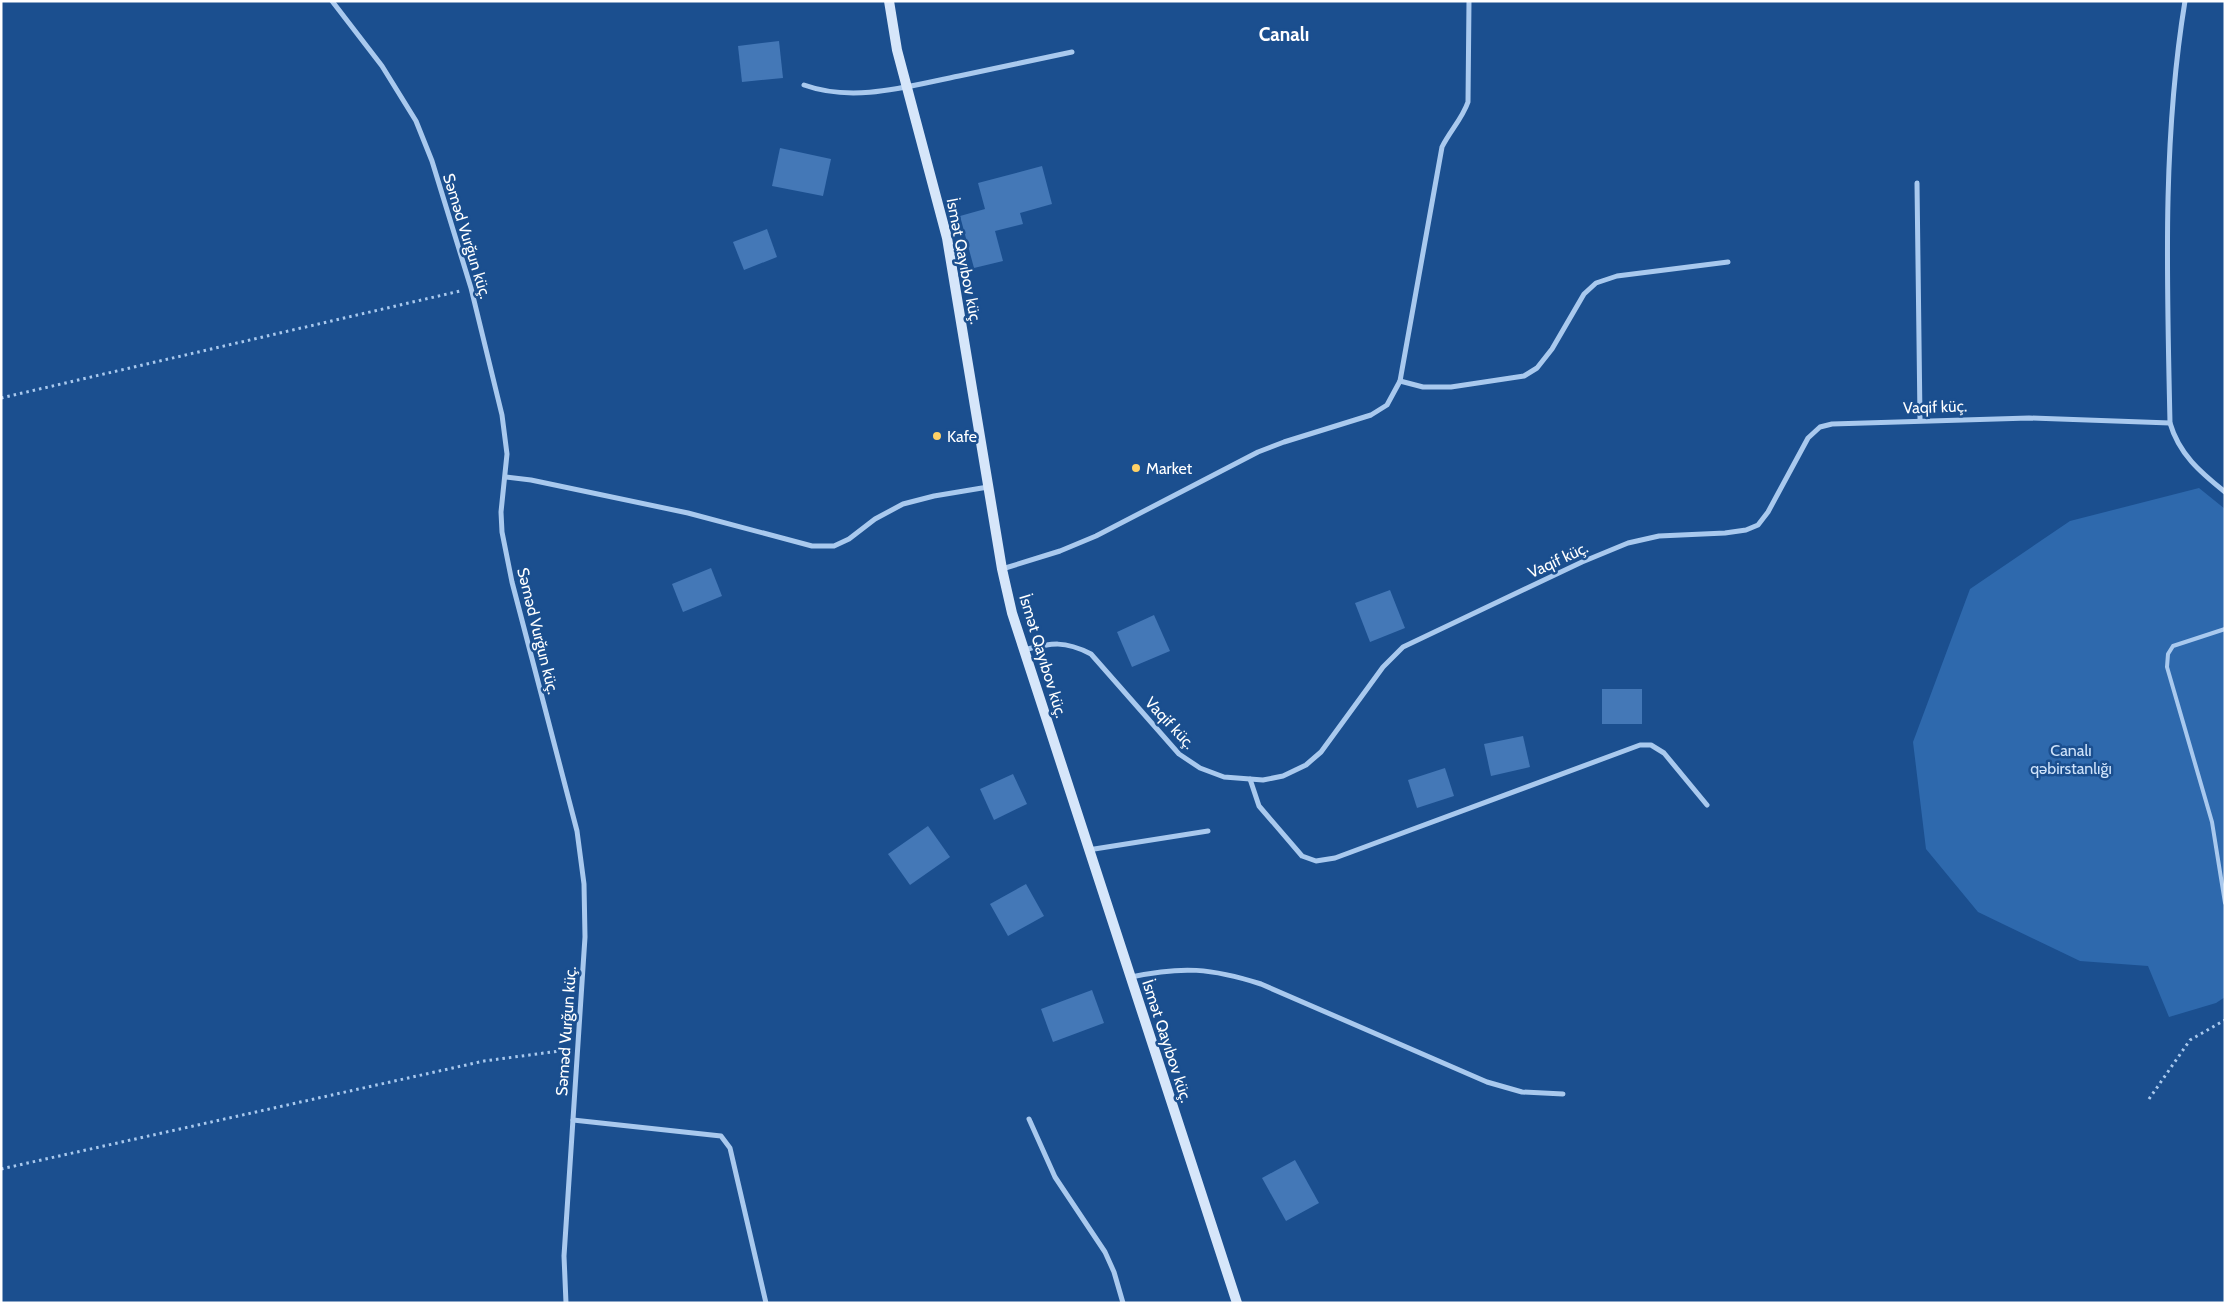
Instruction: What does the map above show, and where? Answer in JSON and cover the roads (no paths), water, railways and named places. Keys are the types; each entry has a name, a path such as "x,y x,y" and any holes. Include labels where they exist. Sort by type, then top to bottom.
{"street":[{"name":"Səməd Vurğun küç.","path":"332,1 382,66 416,120 432,161 471,288 502,414 507,454 501,512 502,532 512,582 577,831 584,884 585,937 564,1256 566,1303"},
{"name":"İsmət Qayıbov küç.","path":"889,1 896,50 947,238 1002,569 1024,650 1236,1303"},
{"path":"1002,569 1060,551 1096,536 1258,452 1371,415 1387,405 1400,381 1442,147 1463,114 1468,102 1469,1"},
{"path":"2185,1 2180,34 2168,168 2166,259 2170,423 2174,438 2185,455 2202,473 2225,492"},
{"path":"804,85 821,91 863,93 906,87 1072,52"},
{"path":"1917,183 1920,420"},
{"path":"1400,381 1422,387 1451,387 1524,376 1537,368 1552,349 1584,294 1596,283 1616,276 1728,262"},
{"name":"Vaqif küç.","path":"1024,650 1055,642 1074,645 1091,654 1179,754 1200,768 1224,777 1263,780 1283,776 1306,765 1321,752 1384,666 1403,647 1582,562 1628,543 1660,536 1725,533 1746,530 1758,525 1768,512 1808,438 1820,427 1832,424 1920,420 2029,418 2170,423"},
{"path":"506,477 531,480 688,512 812,546 834,546 849,540 875,519 902,504 934,496 988,487"},
{"path":"1250,779 1259,806 1302,856 1316,861 1335,858 1640,745 1651,745 1664,753 1707,805"},
{"path":"1088,850 1208,831"},
{"path":"1130,977 1159,971 1189,969 1227,973 1261,984 1487,1082 1522,1092 1563,1094"},
{"path":"1029,1119 1055,1177 1105,1252 1114,1272 1122,1303"},
{"path":"573,1120 721,1136 730,1148 766,1303"}],"lane":[{"path":"2225,628 2173,646 2168,654 2167,667 2212,822 2225,903"}],"place":[{"name":"Kafe","path":"937,436"},
{"name":"Market","path":"1136,468"}],"district":[{"name":"Canalı","path":"1284,34"}],"park label":[{"name":"Canalı qəbirstanlığı","path":"2071,759"}]}
